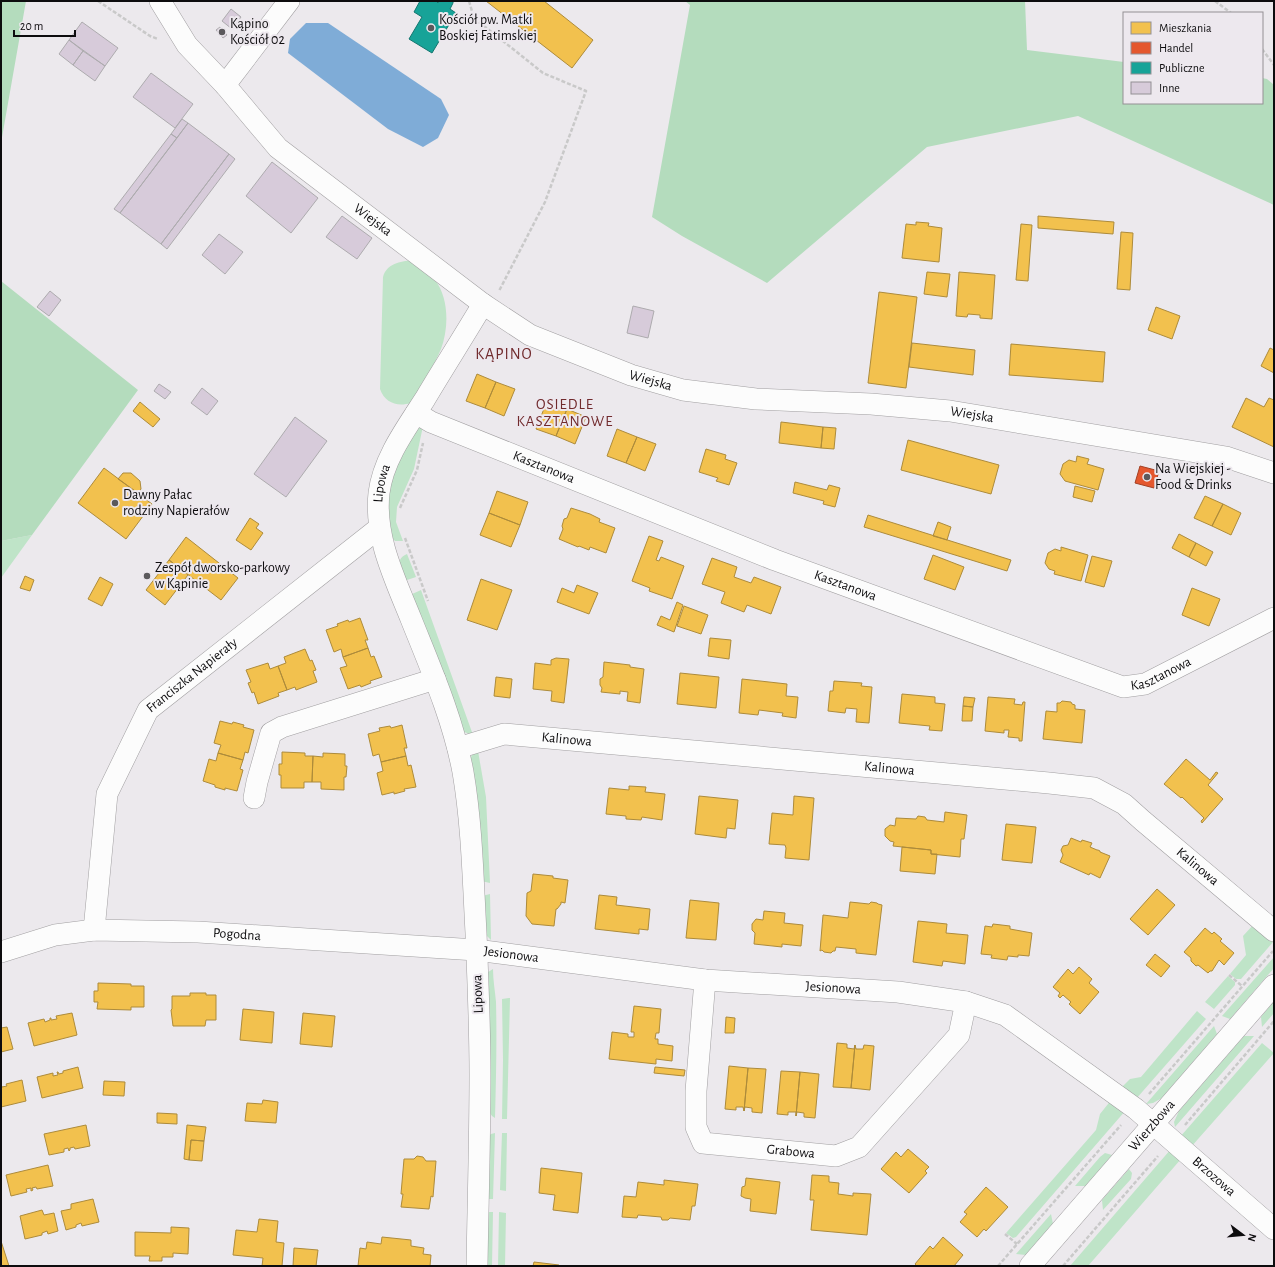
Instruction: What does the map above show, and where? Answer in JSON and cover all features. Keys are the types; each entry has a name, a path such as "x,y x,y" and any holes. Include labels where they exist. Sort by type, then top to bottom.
{"street":[{"name":"Wiejska","path":"160,1 187,45 226,85 278,148 483,304 530,335 631,375 683,390 756,399 871,404 950,411 1226,457 1274,473"},
{"path":"226,85 272,9 289,1"},
{"name":"Lipowa","path":"477,1266 480,1071 472,846 469,813 458,748 451,723 384,548 379,528 379,494 387,463 483,304"},
{"name":"Kasztanowa","path":"416,413 439,425 774,560 1123,687 1145,684 1274,618"},
{"name":"Franciszka Napierały","path":"94,930 107,794 148,710 379,528"},
{"path":"254,798 257,782 271,734 282,727 435,679"},
{"name":"Kalinowa","path":"458,748 504,734 1094,788 1124,804 1274,931"},
{"name":"Pogodna","path":"1,952 55,935 94,930 198,932 476,950"},
{"name":"Jesionowa","path":"476,950 706,980 898,992 966,1002 1005,1015 1136,1108 1154,1124"},
{"name":"Grabowa","path":"706,980 696,1091 696,1128 703,1144 836,1156 859,1147 959,1035 966,1002"},
{"name":"Wierzbowa","path":"1030,1266 1274,985"},
{"name":"Brzozowa","path":"1154,1124 1274,1229"}],"path":[{"path":"98,1 150,36 168,43 187,45"},
{"path":"469,1 474,18 544,73 586,91 545,202 499,292 483,304"},
{"path":"1215,1 1230,12"},
{"path":"1263,51 1274,65"},
{"path":"1146,1097 1274,950"},
{"path":"1229,975 1242,986"},
{"path":"1183,1127 1274,1021"},
{"path":"998,1266 1125,1120"},
{"path":"1063,1266 1161,1152"},
{"path":"1005,1234 1017,1244"}],"green space":[{"path":"1,1 26,1 1,143"},
{"path":"685,1 1025,1 1027,50 1123,62 1123,104 1263,104 1263,78 1267,79 1274,85 1274,205 1078,116 927,147 767,283 682,236 652,217 690,5"},
{"path":"412,260 430,274 440,287 446,313 444,341 431,370 411,403 396,404 388,401 380,389 383,277 385,272 394,264"},
{"path":"1,281 138,390 32,535 1,541"},
{"path":"423,426 414,469 397,507 396,522 403,541 395,541 391,535 388,516 389,493 393,473 402,452 419,427"},
{"path":"32,535 1,578 1,541"},
{"path":"407,554 416,577 404,581 400,569 400,562 403,556"},
{"path":"421,590 473,735 462,731 410,595"},
{"path":"478,751 486,797 490,883 481,881 470,759 473,753"},
{"path":"490,894 491,940 483,932 482,896"},
{"path":"1254,924 1273,942 1241,979 1236,979 1230,974 1246,955 1243,936"},
{"path":"1274,957 1274,968 1230,1019 1222,1016"},
{"path":"493,969 496,1002 495,1118 488,1110 485,974"},
{"path":"1228,976 1235,982 1235,985 1214,1009 1205,1002"},
{"path":"510,998 507,1119 502,1119 502,999"},
{"path":"1274,1001 1274,1013 1262,1027 1261,1017"},
{"path":"1197,1011 1206,1019 1136,1099 1122,1087 1130,1079 1141,1077"},
{"path":"1214,1026 1217,1034 1162,1098 1153,1103 1146,1104"},
{"path":"1244,1036 1254,1036 1175,1127 1174,1122 1179,1111"},
{"path":"1262,1043 1274,1053 1191,1147 1180,1137"},
{"path":"1112,1099 1126,1110 1016,1237 1013,1238 1006,1233 1096,1130 1100,1114"},
{"path":"495,1133 493,1199 488,1199 487,1138 491,1134"},
{"path":"502,1133 507,1133 506,1191 500,1190"},
{"path":"1171,1149 1181,1159 1088,1266 1070,1266"},
{"path":"1105,1153 1112,1155 1086,1186 1075,1186 1100,1157"},
{"path":"1129,1169 1132,1173 1131,1179 1103,1210 1102,1200"},
{"path":"489,1212 493,1212 492,1266 485,1266 486,1215"},
{"path":"499,1212 506,1213 505,1266 498,1266"},
{"path":"1051,1214 1053,1224 1026,1255 1016,1254"}],"water":[{"path":"306,23 328,23 441,99 449,115 438,138 423,147 388,129 288,53 290,39"}],"building: Mieszkania":[{"path":"486,1 544,1 593,40 572,68"},
{"path":"1038,216 1114,222 1113,234 1038,228"},
{"path":"916,222 929,223 928,226 942,228 939,262 902,258 906,224 916,225"},
{"path":"1021,224 1032,225 1028,281 1016,280"},
{"path":"1121,232 1133,233 1130,290 1117,289"},
{"path":"927,272 950,274 947,297 924,294"},
{"path":"959,272 995,275 992,319 980,318 980,315 968,314 967,317 956,316"},
{"path":"879,292 917,297 906,388 868,383"},
{"path":"1156,307 1180,316 1172,339 1148,330"},
{"path":"912,343 975,350 973,375 909,367"},
{"path":"1011,344 1105,352 1103,382 1009,375"},
{"path":"1270,348 1274,350 1274,373 1261,366"},
{"path":"477,374 496,382 485,408 466,401"},
{"path":"496,382 515,389 504,416 485,408"},
{"path":"1246,398 1264,407 1269,398 1274,400 1274,447 1232,427"},
{"path":"547,401 567,409 556,436 536,429"},
{"path":"140,402 160,419 153,427 133,411"},
{"path":"567,409 586,417 575,444 556,436"},
{"path":"781,422 823,427 821,448 779,443"},
{"path":"823,427 836,428 834,449 821,448"},
{"path":"617,429 637,437 626,463 607,456"},
{"path":"637,437 656,444 645,471 626,463"},
{"path":"908,440 999,465 991,494 901,470"},
{"path":"706,449 726,455 725,459 737,463 729,485 716,481 718,478 699,472"},
{"path":"1077,456 1089,459 1087,464 1104,469 1098,490 1065,481 1060,474 1063,464 1069,460 1076,462"},
{"name":"Dawny Pałac rodziny Napierałów","path":"104,468 152,504 126,539 78,503"},
{"path":"123,473 131,473 140,481 141,489 138,493 118,479"},
{"path":"795,482 827,490 829,485 840,488 835,507 823,504 824,501 793,493"},
{"path":"1075,486 1095,491 1092,502 1073,497"},
{"path":"497,491 528,502 520,525 489,513"},
{"path":"1205,496 1223,504 1212,526 1194,518"},
{"path":"1223,504 1241,513 1231,535 1212,526"},
{"path":"571,508 590,514 600,519 599,522 615,528 606,553 590,547 589,550 579,546 578,547 559,539 563,529 562,526 564,519 567,518"},
{"path":"489,513 520,525 511,547 480,535"},
{"path":"868,515 1011,560 1007,571 864,527"},
{"path":"250,518 259,524 256,528 263,533 251,550 236,540"},
{"path":"938,522 951,527 947,540 933,536"},
{"path":"1179,534 1196,543 1189,557 1172,548"},
{"path":"649,536 663,541 656,560 659,561 661,557 684,566 672,599 649,591 650,588 632,581"},
{"path":"186,537 238,578 221,600 169,560"},
{"path":"1196,543 1213,552 1206,566 1189,557"},
{"path":"1061,547 1088,555 1081,581 1054,574 1055,571 1049,569 1045,563 1048,553 1055,549 1061,551"},
{"path":"933,555 964,567 955,590 924,579"},
{"path":"1092,556 1112,561 1104,587 1085,582"},
{"path":"712,558 737,567 734,577 751,583 754,577 781,587 771,614 747,605 744,612 721,603 725,592 702,584"},
{"path":"169,560 188,575 165,605 146,590"},
{"path":"25,576 34,580 30,591 20,588"},
{"path":"100,577 113,584 102,606 88,599"},
{"path":"481,579 512,590 497,630 467,620"},
{"path":"577,585 598,593 589,614 557,602 562,588 574,593"},
{"path":"1192,588 1220,599 1209,626 1182,615"},
{"path":"677,602 683,605 674,632 657,625 661,616 670,620"},
{"path":"684,606 708,615 701,634 677,626"},
{"path":"360,618 368,640 365,640 368,648 343,657 341,649 334,652 326,630 338,626 337,624 348,620 349,622"},
{"path":"710,638 731,640 729,659 708,656"},
{"path":"368,648 371,657 374,656 382,677 370,681 371,683 361,687 360,685 348,689 340,668 347,666 343,657"},
{"path":"305,649 316,670 313,671 317,682 296,690 295,687 287,690 278,666 286,663 284,657"},
{"path":"556,658 569,659 564,703 551,701 552,691 533,689 535,663 551,665 551,660"},
{"path":"604,662 630,665 630,667 644,669 640,703 627,701 628,692 620,691 620,694 601,692 602,688 600,685 600,679 603,677"},
{"path":"268,663 270,669 278,666 287,690 278,693 279,696 258,704 254,692 252,693 248,683 251,682 246,670"},
{"path":"680,673 719,677 716,708 677,704"},
{"path":"496,677 512,679 510,698 494,696"},
{"path":"742,679 787,684 786,696 798,697 796,718 782,716 783,713 759,710 758,715 739,713"},
{"path":"834,681 862,683 861,686 872,687 869,723 856,722 857,709 846,708 845,713 828,711 830,691 833,691"},
{"path":"902,694 935,697 935,703 945,704 942,731 929,730 930,726 899,723"},
{"path":"964,697 975,698 973,707 963,706"},
{"path":"988,697 1015,699 1014,704 1022,705 1023,702 1025,702 1022,741 1019,741 1019,738 1008,737 1009,730 1004,730 1004,733 985,731"},
{"path":"1062,701 1071,702 1075,705 1075,709 1085,710 1082,743 1043,739 1046,711 1057,712 1057,703"},
{"path":"963,706 973,707 972,721 962,721"},
{"path":"220,721 232,724 233,722 254,730 248,753 245,752 243,760 218,753 221,745 214,743"},
{"path":"402,725 407,748 404,748 406,756 381,762 379,754 373,756 368,734 380,731 379,728 390,726 391,728"},
{"path":"282,752 305,753 305,756 313,756 312,782 304,782 304,788 281,788 279,764 282,764"},
{"path":"218,753 243,760 240,769 243,770 237,791 225,788 225,790 203,781 209,759 216,761"},
{"path":"323,753 345,754 345,766 347,766 346,777 344,777 344,790 321,789 321,782 312,782 313,756 323,757"},
{"path":"406,756 408,766 411,765 416,787 404,789 405,791 394,794 394,792 382,795 377,773 383,771 381,762"},
{"path":"1186,759 1210,780 1216,772 1218,773 1208,785 1223,799 1202,823 1201,821 1204,818 1182,797 1181,798 1164,784"},
{"path":"629,786 646,787 645,792 665,794 662,820 642,817 641,820 626,819 626,816 606,814 609,788 629,790"},
{"path":"699,796 738,800 735,829 727,828 726,838 695,834"},
{"path":"794,796 814,798 809,860 785,858 785,845 769,844 772,813 793,815"},
{"path":"945,812 967,815 964,839 961,839 960,857 931,854 931,850 893,846 894,842 890,841 885,836 885,829 890,825 895,826 896,818 916,819 918,816 925,817 927,820 944,822"},
{"path":"1006,824 1036,827 1032,863 1002,860"},
{"path":"1071,838 1081,842 1082,840 1092,843 1090,847 1110,856 1100,878 1090,873 1089,875 1060,862 1063,855 1061,850 1063,846 1068,845"},
{"path":"902,847 931,850 931,854 937,854 935,874 900,871"},
{"path":"533,874 553,876 553,878 568,880 565,903 561,902 556,909 554,926 532,924 526,916 527,893 531,891"},
{"path":"1157,889 1175,905 1148,935 1130,919"},
{"path":"599,895 617,897 616,905 650,909 648,930 639,929 639,934 595,929"},
{"path":"690,900 719,903 716,940 686,938"},
{"path":"850,902 869,904 871,902 882,905 876,955 856,953 856,949 836,947 835,951 831,953 824,952 822,950 820,951 823,915 848,918"},
{"path":"764,911 785,913 784,923 803,925 801,946 782,944 782,947 754,944 755,933 752,930 752,924 756,919 763,920"},
{"path":"918,921 947,924 946,933 968,935 965,964 943,961 942,966 913,962"},
{"path":"993,924 1010,926 1010,929 1032,933 1029,956 1008,956 1007,960 991,958 992,955 981,954 985,926 992,927"},
{"path":"1205,928 1212,934 1214,932 1222,939 1220,941 1234,953 1224,965 1219,960 1212,971 1208,973 1198,965 1196,966 1191,961 1191,958 1184,952"},
{"path":"1155,954 1170,966 1161,977 1146,965"},
{"path":"1079,967 1092,979 1089,983 1099,992 1080,1014 1069,1004 1071,1002 1063,995 1060,998 1058,996 1060,993 1053,987 1068,969 1073,974"},
{"path":"98,983 144,986 144,1007 131,1007 131,1010 97,1009 98,1002 94,1002 94,991 98,991"},
{"path":"190,993 206,993 206,995 216,995 216,1020 206,1020 205,1026 173,1026 171,1010 172,996 190,996"},
{"path":"634,1006 661,1009 659,1033 656,1033 655,1039 658,1039 658,1044 673,1046 672,1061 656,1059 656,1064 609,1059 612,1032 628,1034 628,1037 634,1037 634,1032 631,1032"},
{"path":"243,1009 274,1012 272,1043 240,1040"},
{"path":"72,1013 77,1035 34,1046 28,1023 44,1019 45,1022 50,1020 50,1018 51,1020 57,1019 56,1016"},
{"path":"303,1013 335,1016 332,1047 300,1044"},
{"path":"726,1017 735,1018 734,1033 725,1033"},
{"path":"7,1027 13,1049 1,1052 1,1028"},
{"path":"837,1043 847,1044 847,1048 854,1049 855,1045 851,1088 833,1087"},
{"path":"855,1045 856,1049 863,1049 864,1045 874,1046 870,1090 851,1088"},
{"path":"729,1066 748,1068 744,1111 743,1107 736,1107 736,1110 725,1109"},
{"path":"78,1067 83,1088 42,1098 37,1077 53,1073 53,1076 58,1075 57,1072 59,1074 63,1073 63,1071"},
{"path":"655,1067 685,1070 684,1076 654,1073"},
{"path":"748,1068 766,1069 762,1113 752,1112 752,1108 745,1107 744,1111"},
{"path":"781,1071 800,1072 796,1116 796,1112 788,1112 788,1115 777,1114"},
{"path":"800,1072 819,1074 815,1118 804,1117 804,1113 797,1112 796,1116"},
{"path":"22,1080 26,1101 1,1107 1,1085 2,1087 7,1086 6,1084"},
{"path":"104,1081 125,1082 124,1096 103,1095"},
{"path":"263,1100 278,1102 276,1123 245,1121 247,1103 262,1104"},
{"path":"157,1113 177,1114 177,1124 157,1123"},
{"path":"86,1125 90,1146 75,1149 74,1147 70,1148 69,1151 68,1148 64,1149 64,1152 49,1155 44,1134"},
{"path":"187,1125 206,1127 204,1141 191,1140 189,1160 184,1159"},
{"path":"191,1140 204,1141 202,1161 189,1160"},
{"path":"908,1149 929,1167 925,1171 927,1173 909,1193 881,1169 896,1152 901,1157"},
{"path":"417,1156 423,1157 426,1161 436,1161 433,1197 431,1196 429,1209 401,1207 404,1159 414,1159"},
{"path":"48,1165 53,1186 37,1189 36,1187 32,1188 33,1190 31,1191 31,1188 26,1189 27,1192 11,1196 6,1175"},
{"path":"541,1168 582,1173 578,1213 553,1210 555,1195 539,1193"},
{"path":"812,1175 829,1176 829,1182 839,1183 838,1194 853,1196 853,1193 871,1194 867,1235 811,1230 814,1200 810,1200"},
{"path":"746,1178 780,1182 776,1214 750,1211 751,1199 741,1196 742,1187 745,1186"},
{"path":"664,1180 698,1184 695,1206 692,1206 690,1220 670,1218 668,1220 662,1220 661,1217 638,1215 637,1218 622,1217 624,1196 636,1197 638,1182 664,1185"},
{"path":"986,1187 1008,1207 986,1231 984,1229 977,1237 960,1222 967,1214 964,1212"},
{"path":"93,1199 99,1222 82,1226 81,1223 76,1225 76,1227 66,1230 61,1211 71,1209 71,1204"},
{"path":"42,1210 44,1215 54,1213 58,1231 48,1234 47,1231 42,1233 42,1235 25,1239 20,1216"},
{"path":"259,1219 278,1221 276,1242 284,1243 282,1266 262,1266 263,1258 233,1255 236,1230 257,1232"},
{"path":"171,1227 189,1228 188,1254 173,1253 173,1257 162,1257 162,1261 149,1261 150,1256 135,1256 135,1232 171,1233"},
{"path":"382,1237 411,1240 411,1246 424,1248 423,1254 431,1255 430,1266 358,1266 360,1248 366,1249 367,1242 381,1244"},
{"path":"943,1237 963,1255 954,1266 917,1266 915,1264 930,1246 933,1249"},
{"path":"1,1241 9,1266 1,1266"},
{"path":"294,1248 318,1250 316,1266 293,1266"},
{"path":"534,1262 559,1265 559,1266 533,1266"}],"building: Handel":[{"name":"Na Wiejskiej - Food & Drinks","path":"1140,466 1159,471 1154,488 1135,483"}],"building: Publiczne":[{"name":"Kościół pw. Matki Boskiej Fatimskiej","path":"420,1 436,1 438,3 439,1 453,1 450,9 456,13 432,53 409,39 422,17 414,12"}],"building: Inne":[{"path":"231,9 241,17 232,29 222,21"},
{"path":"82,22 118,48 105,66 69,40"},
{"name":"Kąpino Kościół 02","path":"220,27 227,35 223,38 216,30"},
{"path":"69,40 83,51 73,65 59,54"},
{"path":"83,51 105,66 95,81 73,65"},
{"path":"151,73 193,104 175,128 133,97"},
{"path":"182,119 188,123 177,138 171,134"},
{"path":"188,123 229,154 161,244 120,213"},
{"path":"171,134 177,138 120,213 114,209"},
{"path":"229,154 235,159 167,249 161,244"},
{"path":"272,162 318,198 291,233 246,196"},
{"path":"342,216 372,238 357,259 326,237"},
{"path":"219,234 243,252 225,274 202,255"},
{"path":"50,291 61,300 49,316 37,307"},
{"path":"633,306 654,311 648,338 627,333"},
{"path":"159,384 171,392 165,399 154,391"},
{"path":"202,388 218,401 207,415 191,403"},
{"path":"295,417 327,441 286,497 254,474"}],"place":[{"name":"Kościół pw. Matki Boskiej Fatimskiej","path":"431,28"},
{"name":"Kąpino Kościół 02","path":"222,32"},
{"name":"Na Wiejskiej - Food & Drinks","path":"1147,477"},
{"name":"Dawny Pałac rodziny Napierałów","path":"115,503"},
{"name":"Zespół dworsko-parkowy w Kąpinie","path":"147,576"}],"district":[{"name":"KĄPINO","path":"504,354"},
{"name":"OSIEDLE KASZTANOWE","path":"565,412"}]}
